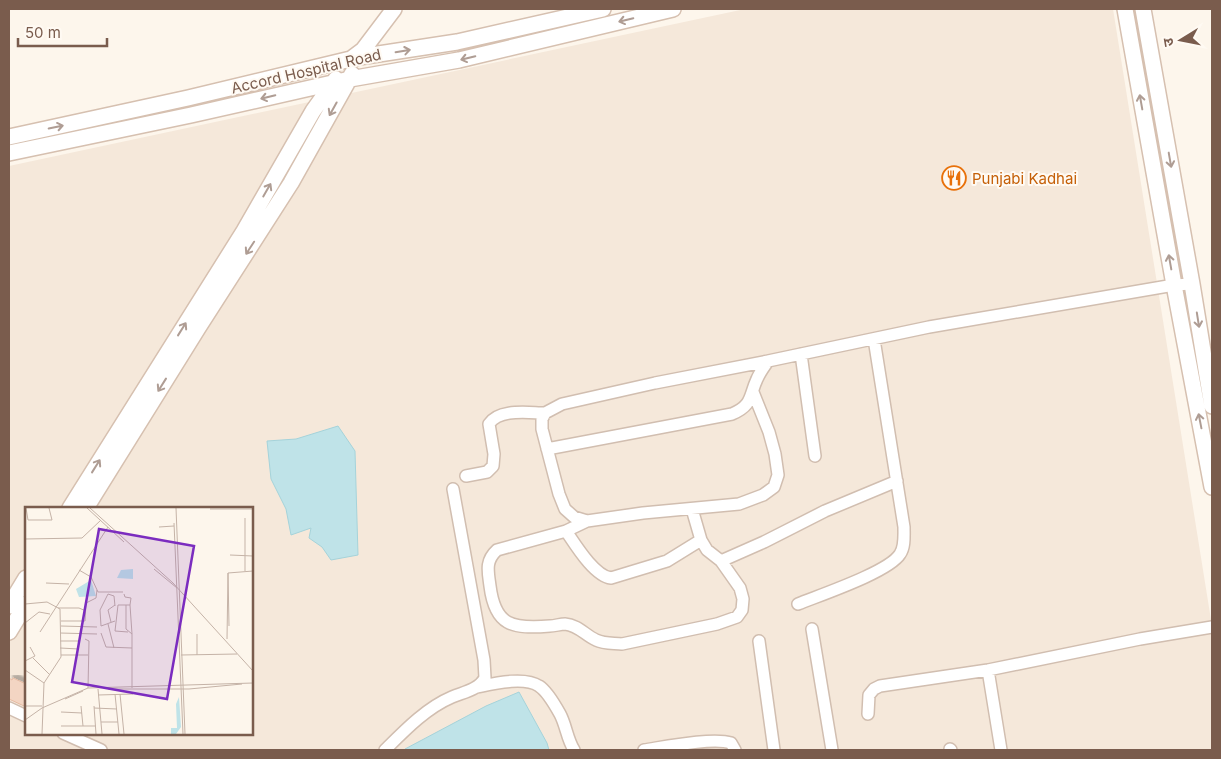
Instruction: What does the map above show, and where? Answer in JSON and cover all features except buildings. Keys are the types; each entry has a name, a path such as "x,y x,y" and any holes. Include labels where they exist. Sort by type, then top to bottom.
{"street":[{"path":"71,507 244,231 313,111 334,82 394,9"},
{"name":"Accord Hospital Road","path":"9,137 188,98 358,55 457,42 603,9"},
{"path":"9,152 191,115 334,82 459,60 673,9"},
{"path":"1125,9 1212,486"},
{"path":"1144,9 1212,406"},
{"path":"87,507 291,183 350,79 358,55"},
{"path":"466,476 487,472 493,466 494,454 489,424 492,419 505,414 545,412 562,404 655,383 929,327 1174,285 1192,284"},
{"path":"798,604 888,566 900,554 904,542 904,527 874,339"},
{"path":"801,354 815,456"},
{"path":"547,449 732,414 742,410 749,402 758,376 768,361"},
{"path":"692,509 701,540 707,550 721,561 740,588 743,599 742,610 737,617 718,624 622,644 595,640 580,629 566,624 530,626 509,624 501,618 492,600 488,572 489,558 497,550 566,531 586,521 692,509 739,504 763,495 774,486 778,475 775,454 769,432 753,392"},
{"path":"545,412 542,419 542,429 559,494 565,509 574,517 586,521"},
{"path":"721,561 764,542 825,511 897,481"},
{"path":"453,490 486,673 485,678 477,687"},
{"path":"566,531 594,568 605,577 611,578 667,561 701,540"},
{"path":"9,606 25,580"},
{"path":"9,632 25,606"},
{"path":"868,714 869,695 880,686 988,670 1140,639 1212,627"},
{"path":"812,629 832,750"},
{"path":"759,641 774,750"},
{"path":"988,670 1001,750"},
{"path":"385,750 430,708 451,697 477,687 521,682 530,682 538,685 547,694 560,714 574,750"},
{"path":"9,708 25,716"},
{"path":"65,734 101,750"},
{"path":"651,750 726,741 731,743 735,750"}],"shaded area":[{"path":"745,9 1113,9 1212,626 1212,750 9,750 9,166"}],"water":[{"path":"338,426 355,451 358,555 331,560 322,547 309,538 311,528 291,535 286,509 271,479 267,441 296,439"},
{"path":"519,692 549,750 405,749 486,706"}],"place":[{"name":"Punjabi Kadhai","path":"954,178"}]}
